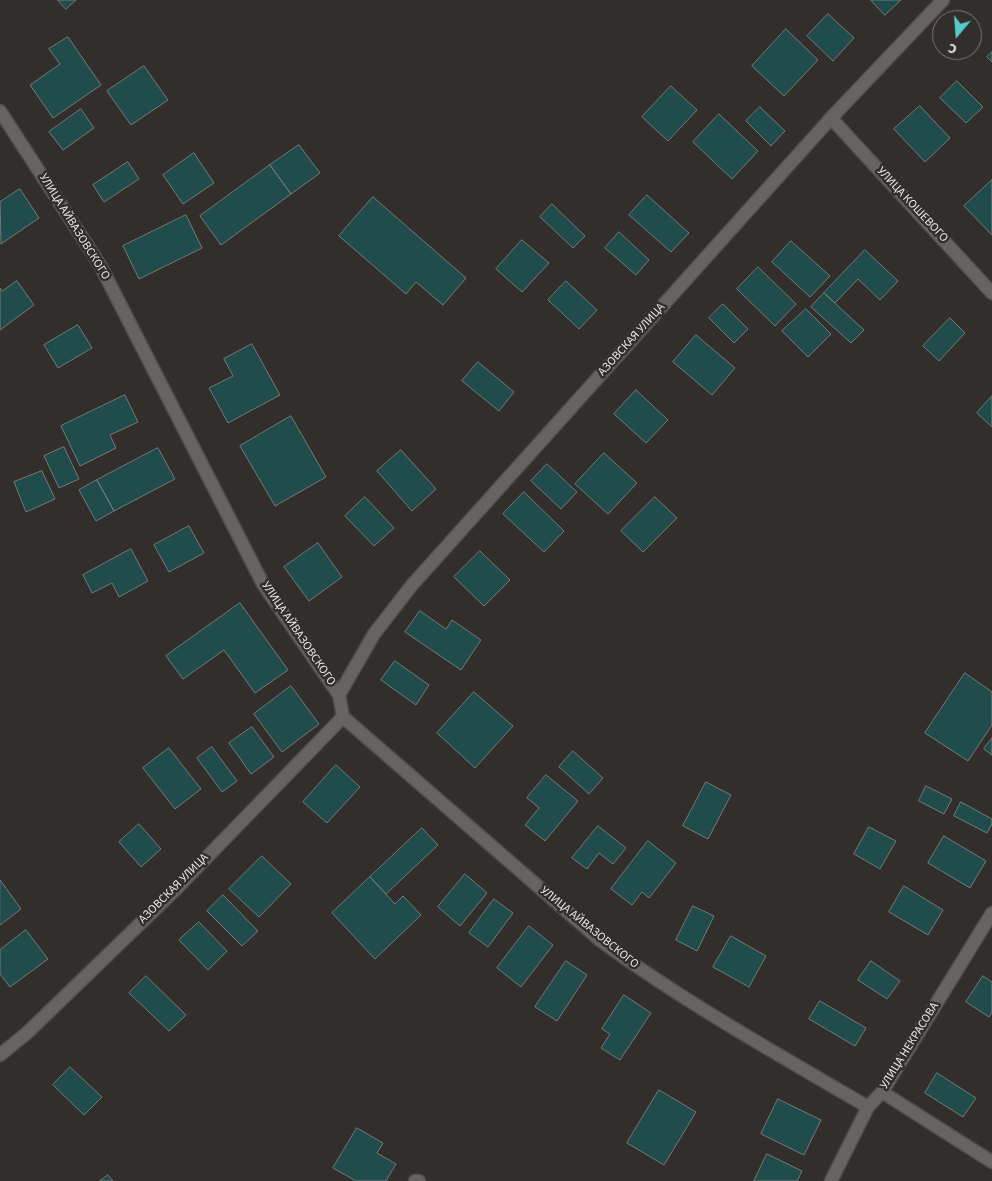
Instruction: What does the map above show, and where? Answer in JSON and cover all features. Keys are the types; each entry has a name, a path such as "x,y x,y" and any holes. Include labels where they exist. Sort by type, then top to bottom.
{"street":[{"name":"АЗОВСКАЯ УЛИЦА","path":"339,695 374,634 412,585 831,118 943,0"},
{"name":"УЛИЦА АЙВАЗОВСКОГО","path":"0,111 100,265 263,584 339,695 343,717 601,941 642,971 696,1006 868,1107"},
{"name":"УЛИЦА КОШЕВОГО","path":"831,118 992,293"},
{"name":"АЗОВСКАЯ УЛИЦА","path":"0,1055 27,1033 177,888 343,717"},
{"name":"УЛИЦА НЕКРАСОВА","path":"831,1181 868,1107 882,1092 992,913"},
{"path":"882,1092 992,1162"},
{"path":"414,1181 419,1181"}],"building":[{"path":"58,0 76,0 66,9"},
{"path":"871,0 901,0 885,15"},
{"path":"828,14 854,38 833,61 807,36"},
{"path":"786,29 818,60 784,96 752,66"},
{"path":"68,37 101,85 53,118 30,85 60,64 49,49"},
{"path":"992,52 992,62 987,57"},
{"path":"144,66 168,100 131,125 107,91"},
{"path":"957,81 983,107 966,123 940,98"},
{"path":"671,86 697,110 668,141 642,117"},
{"path":"920,106 950,138 925,162 894,129"},
{"path":"760,107 785,131 771,146 746,121"},
{"path":"81,109 94,128 63,150 49,132"},
{"path":"719,114 758,151 732,179 693,142"},
{"path":"299,145 320,173 291,194 270,165"},
{"path":"194,153 214,183 183,204 163,175"},
{"path":"128,162 139,179 104,202 93,185"},
{"path":"270,165 291,194 221,245 200,216"},
{"path":"992,180 992,235 964,206"},
{"path":"20,189 39,218 1,244 0,202"},
{"path":"647,195 689,233 671,252 629,215"},
{"path":"373,197 466,278 443,305 416,282 406,294 339,236"},
{"path":"552,204 585,236 573,248 540,217"},
{"path":"186,215 202,248 139,279 123,246"},
{"path":"619,232 649,260 636,275 605,248"},
{"path":"522,240 549,263 522,292 496,269"},
{"path":"791,241 830,276 810,297 772,262"},
{"path":"865,250 898,281 880,300 858,279 835,303 824,293"},
{"path":"758,267 796,304 775,326 737,289"},
{"path":"17,281 34,305 0,330 0,288 2,291"},
{"path":"566,281 597,310 579,329 548,300"},
{"path":"824,293 864,330 851,343 811,307"},
{"path":"723,304 748,329 734,343 709,318"},
{"path":"806,309 831,334 808,357 782,331"},
{"path":"950,318 965,333 939,361 923,346"},
{"path":"78,325 92,348 58,368 44,345"},
{"path":"696,335 735,368 712,395 673,362"},
{"path":"252,344 280,395 228,423 209,388 233,376 224,359"},
{"path":"478,362 514,392 499,411 462,381"},
{"path":"636,390 668,420 646,443 614,414"},
{"path":"125,395 138,422 110,435 116,448 80,466 61,426"},
{"path":"992,396 992,427 977,413"},
{"path":"291,416 326,477 275,506 240,446"},
{"path":"64,447 79,479 59,488 44,456"},
{"path":"158,448 175,479 114,511 97,480"},
{"path":"401,450 436,489 412,511 377,471"},
{"path":"604,453 637,483 608,514 575,484"},
{"path":"547,464 577,492 561,509 531,481"},
{"path":"42,471 55,499 26,512 14,482"},
{"path":"97,480 114,511 96,521 79,490"},
{"path":"524,492 564,531 544,552 503,514"},
{"path":"365,497 394,528 374,546 345,516"},
{"path":"655,497 677,518 643,552 621,531"},
{"path":"189,526 204,553 169,572 154,545"},
{"path":"318,543 342,577 309,601 284,567"},
{"path":"131,549 148,581 119,597 112,583 92,593 83,575"},
{"path":"480,551 510,580 484,606 454,577"},
{"path":"240,603 288,670 255,693 224,650 183,679 166,656"},
{"path":"420,611 446,629 452,620 481,640 461,670 405,632"},
{"path":"395,661 429,685 416,705 381,680"},
{"path":"965,673 992,692 992,725 968,761 925,733"},
{"path":"291,686 319,724 282,752 254,714"},
{"path":"474,692 513,726 475,768 437,733"},
{"path":"252,727 274,757 251,774 229,743"},
{"path":"992,738 992,755 984,749"},
{"path":"212,747 237,781 222,792 197,758"},
{"path":"169,748 201,789 175,809 143,768"},
{"path":"573,751 603,778 589,794 559,767"},
{"path":"336,765 360,787 327,823 303,802"},
{"path":"546,775 578,801 545,841 525,825 539,808 527,798"},
{"path":"706,782 731,795 708,839 683,826"},
{"path":"926,786 952,799 944,814 919,801"},
{"path":"961,802 992,819 992,824 987,833 954,816"},
{"path":"139,824 161,849 141,867 119,842"},
{"path":"598,826 626,848 613,864 599,853 587,869 572,858"},
{"path":"869,827 896,841 880,869 854,854"},
{"path":"422,828 438,845 386,894 370,877"},
{"path":"944,836 986,861 970,888 928,863"},
{"path":"648,841 676,863 649,898 642,892 632,905 611,889"},
{"path":"262,856 291,884 259,917 229,889"},
{"path":"465,874 487,893 460,926 438,907"},
{"path":"370,877 395,904 403,896 421,915 375,959 332,913"},
{"path":"0,880 21,909 0,925"},
{"path":"904,886 943,910 928,935 889,912"},
{"path":"223,895 258,931 242,946 207,911"},
{"path":"494,899 513,913 488,947 469,933"},
{"path":"693,906 714,916 697,951 676,940"},
{"path":"199,922 227,951 208,970 179,940"},
{"path":"529,926 553,945 521,987 497,968"},
{"path":"26,930 48,959 10,987 0,974 0,950"},
{"path":"731,936 766,956 749,987 713,967"},
{"path":"566,961 587,975 557,1021 535,1007"},
{"path":"871,961 900,981 887,999 858,980"},
{"path":"146,976 186,1015 169,1031 129,993"},
{"path":"983,976 992,982 992,1012 989,1017 966,1002"},
{"path":"624,995 651,1013 620,1060 601,1048 610,1034 602,1029"},
{"path":"820,1001 866,1028 855,1046 809,1019"},
{"path":"70,1067 102,1097 84,1115 53,1085"},
{"path":"937,1073 976,1098 963,1117 925,1093"},
{"path":"659,1090 696,1112 664,1165 627,1143"},
{"path":"778,1099 821,1120 804,1155 761,1134"},
{"path":"357,1128 383,1143 377,1153 396,1164 386,1181 356,1181 333,1168"},
{"path":"767,1154 802,1171 797,1181 754,1181"},
{"path":"108,1175 113,1181 100,1181"}]}
